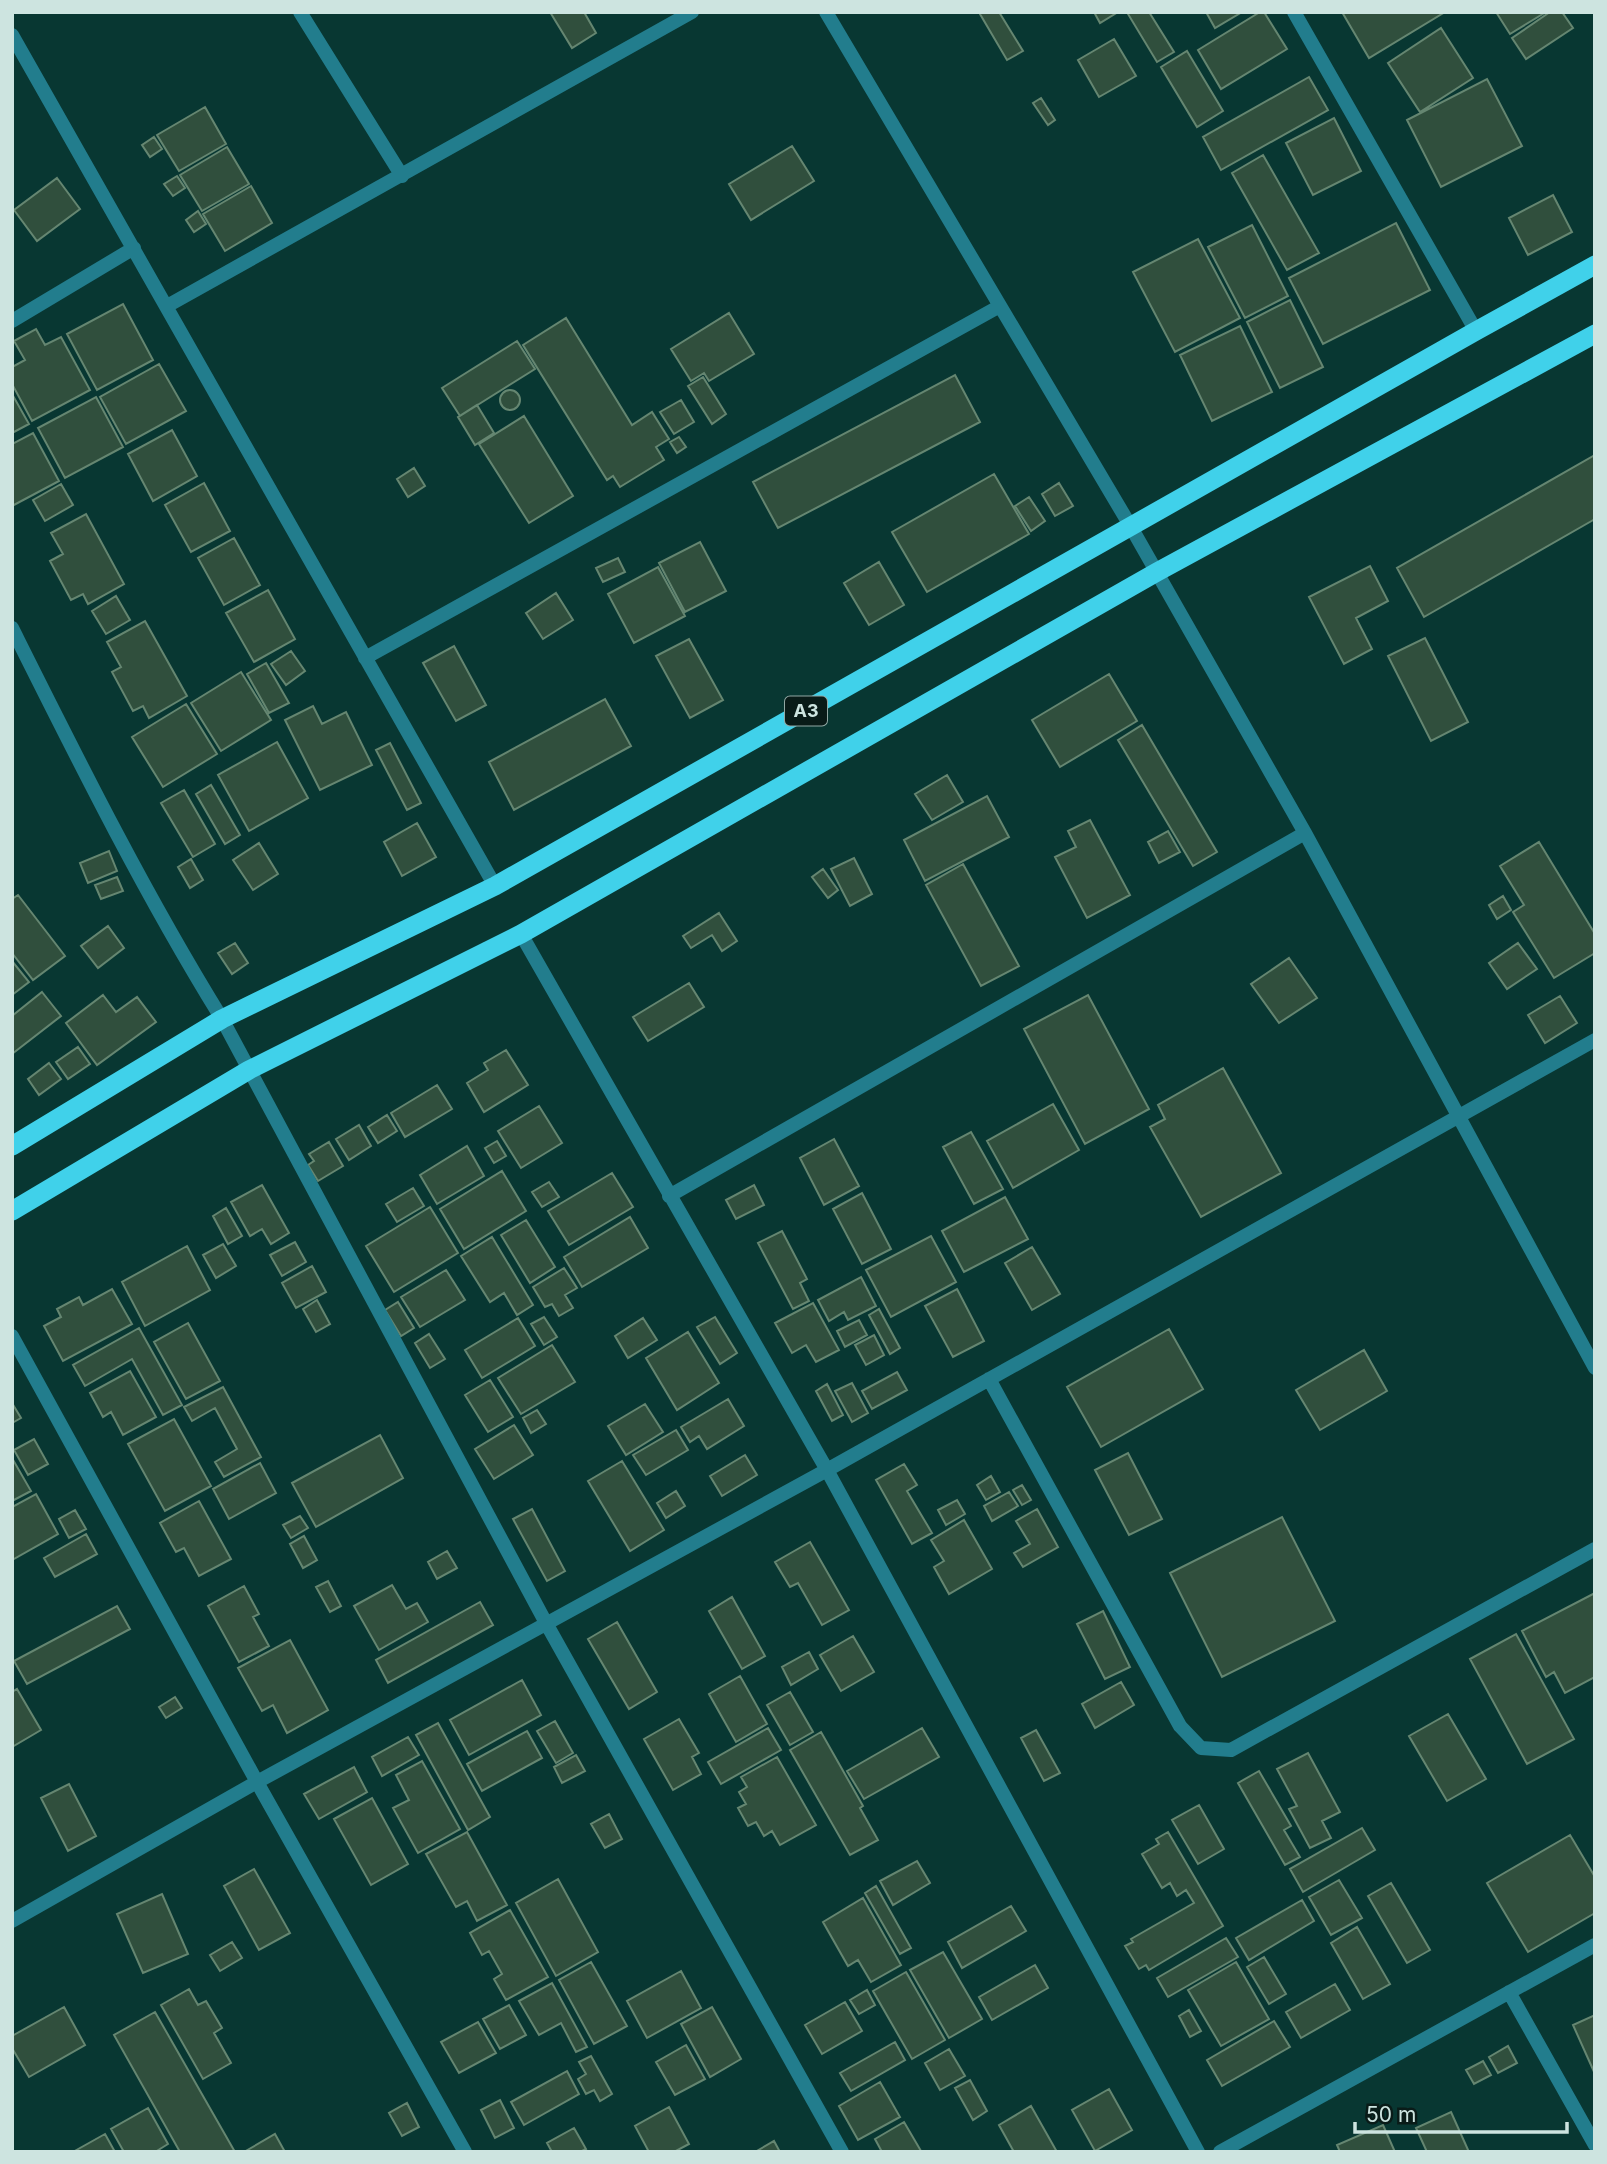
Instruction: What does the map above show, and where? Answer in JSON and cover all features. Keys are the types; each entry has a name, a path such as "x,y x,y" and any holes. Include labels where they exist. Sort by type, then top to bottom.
{"highway":[{"name":"A3","path":"12,1146 222,1019 495,886 1595,265"},
{"path":"12,1211 249,1070 521,934 1157,572 1595,334"}],"street":[{"path":"300,12 402,176"},
{"path":"167,306 692,12"},
{"path":"825,12 1157,572 1305,833 1595,1368"},
{"path":"1294,12 1476,331"},
{"path":"12,35 495,886"},
{"path":"12,321 134,248"},
{"path":"365,658 1000,306"},
{"path":"12,628 176,946 222,1019 546,1623 842,2152"},
{"path":"669,1196 1305,833"},
{"path":"521,934 827,1470 1198,2152"},
{"path":"12,1921 257,1782 827,1470 1595,1040"},
{"path":"12,1336 257,1782 465,2152"},
{"path":"989,1379 1181,1726 1200,1748 1231,1750 1595,1549"},
{"path":"1220,2152 1595,1945"},
{"path":"1509,1992 1595,2145"}],"building":[{"path":"550,12 584,12 596,33 572,48"},
{"path":"999,12 1023,51 1007,60 980,14"},
{"path":"1094,12 1118,12 1100,23"},
{"path":"1149,12 1174,52 1157,62 1128,14"},
{"path":"1206,12 1242,12 1215,28"},
{"path":"1264,12 1287,49 1221,89 1198,50"},
{"path":"1342,12 1445,12 1369,58"},
{"path":"1496,12 1546,12 1510,34"},
{"path":"1550,12 1562,12 1573,28 1526,59 1512,38"},
{"path":"1441,28 1473,78 1420,112 1388,63"},
{"path":"1114,39 1136,76 1099,97 1078,60"},
{"path":"1187,51 1223,111 1197,127 1161,67"},
{"path":"1309,77 1328,110 1221,170 1203,137"},
{"path":"1487,79 1522,146 1441,187 1407,120"},
{"path":"1041,98 1055,120 1048,125 1033,103"},
{"path":"205,107 226,144 179,171 157,135"},
{"path":"1334,118 1361,171 1313,195 1286,143"},
{"path":"154,137 162,149 150,157 142,145"},
{"path":"792,146 814,181 751,220 729,184"},
{"path":"227,147 249,184 202,211 180,175"},
{"path":"1263,155 1319,253 1287,270 1232,173"},
{"path":"177,176 185,188 173,196 164,184"},
{"path":"57,178 80,209 37,241 14,210"},
{"path":"251,186 272,223 225,251 203,214"},
{"path":"1553,195 1572,232 1528,255 1509,218"},
{"path":"198,211 206,224 194,232 186,220"},
{"path":"1396,223 1430,290 1323,344 1289,278"},
{"path":"1252,225 1288,296 1245,318 1208,247"},
{"path":"1198,239 1240,318 1175,352 1133,272"},
{"path":"1290,300 1323,367 1280,388 1247,322"},
{"path":"123,304 153,360 97,390 67,334"},
{"path":"729,313 754,354 709,381 704,373 691,381 671,349"},
{"path":"566,318 632,425 652,412 669,439 656,447 664,460 620,487 613,476 607,480 523,345"},
{"path":"1240,326 1272,392 1212,421 1180,355"},
{"path":"36,329 45,345 61,337 90,390 32,421 12,384 12,367 25,360 14,341"},
{"path":"517,341 535,369 460,416 442,388"},
{"path":"159,364 186,411 126,444 100,397"},
{"path":"955,375 980,422 778,528 753,482"},
{"path":"703,377 726,414 712,424 688,386"},
{"path":"510,390 517,393 520,400 517,407 510,410 503,407 500,400 503,393"},
{"path":"12,394 29,424 12,433"},
{"path":"96,397 123,447 65,478 38,428"},
{"path":"681,400 694,422 674,434 660,412"},
{"path":"477,405 494,433 475,445 458,417"},
{"path":"524,416 573,496 529,523 479,444"},
{"path":"172,430 197,476 153,501 128,454"},
{"path":"33,433 59,481 12,506 12,444"},
{"path":"679,437 686,447 677,453 670,442"},
{"path":"1595,455 1595,519 1424,617 1397,568"},
{"path":"414,468 425,486 408,497 397,479"},
{"path":"994,474 1029,534 927,592 892,532"},
{"path":"204,483 230,531 191,552 165,505"},
{"path":"1059,483 1073,506 1055,516 1042,494"},
{"path":"61,484 73,505 45,521 33,500"},
{"path":"1029,497 1045,521 1031,531 1015,506"},
{"path":"86,514 124,584 88,604 83,594 71,600 50,561 63,554 51,533"},
{"path":"234,538 260,585 224,605 198,558"},
{"path":"700,542 726,591 685,612 659,563"},
{"path":"618,558 625,572 603,582 596,568"},
{"path":"879,562 904,605 869,625 844,583"},
{"path":"1370,566 1388,601 1356,618 1372,649 1344,664 1309,597"},
{"path":"658,567 685,616 634,643 608,594"},
{"path":"268,590 295,639 254,662 226,613"},
{"path":"556,593 573,620 543,639 526,613"},
{"path":"116,596 130,620 106,634 92,611"},
{"path":"145,621 187,696 149,718 143,706 133,711 112,672 121,667 107,642"},
{"path":"1425,638 1468,722 1431,741 1388,656"},
{"path":"689,639 723,700 690,718 656,656"},
{"path":"454,646 486,705 456,721 423,663"},
{"path":"291,651 305,671 286,685 271,664"},
{"path":"266,663 289,703 269,713 247,674"},
{"path":"241,672 271,720 221,751 191,703"},
{"path":"1109,674 1137,721 1060,767 1032,720"},
{"path":"605,699 631,746 514,810 489,762"},
{"path":"186,704 217,754 163,787 132,737"},
{"path":"313,706 322,724 346,712 372,765 320,790 285,720"},
{"path":"1142,725 1217,852 1193,866 1118,740"},
{"path":"277,742 308,798 249,831 218,775"},
{"path":"390,743 421,803 407,810 376,750"},
{"path":"947,775 963,802 932,820 915,794"},
{"path":"211,785 240,835 225,844 196,794"},
{"path":"184,790 215,844 193,857 161,803"},
{"path":"987,796 1009,837 925,881 904,840"},
{"path":"1090,820 1130,895 1087,918 1055,857 1076,847 1068,831"},
{"path":"417,823 436,857 402,876 384,842"},
{"path":"1168,831 1180,852 1159,863 1148,842"},
{"path":"1539,842 1595,934 1595,953 1554,978 1513,912 1524,905 1500,866"},
{"path":"259,843 278,874 253,890 233,860"},
{"path":"109,851 117,871 88,883 80,863"},
{"path":"854,858 872,894 850,906 831,869"},
{"path":"191,859 203,880 190,888 178,867"},
{"path":"963,864 1019,966 981,986 926,885"},
{"path":"823,869 838,890 828,898 812,877"},
{"path":"117,877 123,891 101,899 95,885"},
{"path":"18,895 65,956 33,980 12,953 12,899"},
{"path":"1503,896 1511,910 1497,919 1489,905"},
{"path":"719,913 737,941 722,951 712,935 691,948 683,936"},
{"path":"108,926 124,948 98,968 81,946"},
{"path":"235,943 248,963 232,974 218,953"},
{"path":"1518,943 1537,969 1507,989 1489,963"},
{"path":"1289,958 1317,998 1279,1023 1251,984"},
{"path":"12,961 29,982 12,995"},
{"path":"689,983 704,1007 648,1041 633,1017"},
{"path":"42,992 61,1016 12,1054 12,1016"},
{"path":"103,995 116,1012 137,997 156,1022 97,1065 66,1023"},
{"path":"1088,995 1149,1109 1085,1144 1024,1029"},
{"path":"1560,996 1577,1023 1545,1043 1528,1015"},
{"path":"78,1047 90,1064 68,1079 56,1062"},
{"path":"506,1050 528,1085 484,1112 467,1083 488,1070 484,1063"},
{"path":"49,1063 61,1079 39,1095 28,1079"},
{"path":"1223,1068 1281,1173 1201,1217 1150,1127 1165,1119 1158,1105"},
{"path":"437,1085 452,1109 405,1137 391,1113"},
{"path":"1053,1104 1079,1150 1013,1188 987,1141"},
{"path":"539,1106 562,1143 521,1168 498,1131"},
{"path":"387,1115 397,1131 378,1143 368,1127"},
{"path":"359,1125 371,1146 349,1160 336,1139"},
{"path":"971,1132 1003,1189 974,1204 943,1147"},
{"path":"834,1139 859,1186 824,1205 800,1158"},
{"path":"497,1141 506,1156 494,1163 485,1148"},
{"path":"329,1142 343,1166 318,1181 308,1165 314,1161 309,1154"},
{"path":"467,1146 484,1176 437,1204 420,1175"},
{"path":"502,1171 526,1211 464,1249 440,1209"},
{"path":"612,1173 633,1207 569,1245 548,1211"},
{"path":"549,1182 559,1197 542,1207 532,1192"},
{"path":"262,1185 289,1233 271,1244 262,1229 250,1236 231,1202"},
{"path":"754,1185 764,1205 736,1219 726,1200"},
{"path":"413,1188 424,1206 397,1222 386,1204"},
{"path":"862,1193 891,1249 862,1264 833,1209"},
{"path":"1005,1197 1028,1239 964,1272 942,1231"},
{"path":"430,1207 458,1253 394,1292 366,1246"},
{"path":"226,1208 242,1236 228,1244 213,1216"},
{"path":"630,1217 648,1248 582,1287 564,1257"},
{"path":"526,1220 555,1267 530,1283 501,1235"},
{"path":"782,1231 807,1279 800,1283 809,1301 793,1309 758,1243"},
{"path":"931,1236 956,1282 891,1317 866,1270"},
{"path":"492,1237 533,1305 517,1315 504,1293 490,1302 461,1256"},
{"path":"295,1242 306,1262 282,1276 270,1255"},
{"path":"223,1244 236,1266 216,1278 203,1255"},
{"path":"187,1246 210,1290 145,1326 122,1282"},
{"path":"1032,1247 1060,1294 1032,1310 1005,1263"},
{"path":"312,1266 326,1292 296,1308 282,1283"},
{"path":"564,1268 577,1288 565,1295 573,1308 559,1316 552,1304 545,1307 533,1287"},
{"path":"446,1270 465,1300 420,1327 401,1297"},
{"path":"861,1277 876,1306 848,1320 844,1312 829,1321 818,1300"},
{"path":"112,1289 132,1324 63,1361 44,1326 61,1317 57,1309 79,1297 83,1305"},
{"path":"957,1289 984,1341 953,1357 925,1306"},
{"path":"317,1300 330,1324 316,1332 303,1309"},
{"path":"398,1302 414,1328 401,1336 385,1310"},
{"path":"813,1303 839,1350 816,1362 806,1345 792,1353 775,1323"},
{"path":"879,1309 900,1348 890,1354 869,1315"},
{"path":"544,1317 557,1337 544,1345 531,1324"},
{"path":"715,1317 737,1353 720,1364 697,1327"},
{"path":"518,1318 535,1346 482,1378 465,1350"},
{"path":"643,1318 657,1340 628,1358 615,1336"},
{"path":"859,1320 867,1335 845,1347 837,1331"},
{"path":"188,1323 220,1381 186,1399 154,1342"},
{"path":"139,1328 182,1405 163,1415 132,1359 85,1386 73,1365"},
{"path":"1169,1329 1203,1389 1101,1447 1067,1387"},
{"path":"688,1332 719,1383 677,1410 646,1358"},
{"path":"429,1334 445,1359 430,1368 415,1343"},
{"path":"874,1335 884,1355 866,1365 855,1345"},
{"path":"552,1345 575,1382 521,1414 498,1378"},
{"path":"1364,1350 1387,1391 1320,1430 1296,1390"},
{"path":"130,1371 156,1417 123,1435 111,1412 103,1417 90,1393"},
{"path":"897,1372 907,1390 872,1409 862,1391"},
{"path":"490,1380 513,1417 488,1432 465,1395"},
{"path":"852,1383 868,1413 852,1422 835,1391"},
{"path":"827,1384 843,1415 832,1421 816,1391"},
{"path":"223,1387 261,1457 224,1477 215,1462 237,1449 215,1408 192,1421 184,1407"},
{"path":"728,1399 744,1426 707,1449 699,1436 690,1442 681,1427"},
{"path":"12,1403 21,1418 12,1423"},
{"path":"645,1404 663,1432 626,1455 608,1426"},
{"path":"537,1410 546,1424 531,1433 523,1418"},
{"path":"174,1419 211,1486 165,1511 128,1444"},
{"path":"514,1425 533,1455 494,1479 475,1449"},
{"path":"676,1430 688,1450 646,1475 633,1455"},
{"path":"380,1435 403,1478 316,1527 292,1483"},
{"path":"34,1439 48,1464 28,1475 14,1450"},
{"path":"1128,1453 1162,1519 1129,1535 1095,1470"},
{"path":"745,1455 757,1475 722,1496 710,1476"},
{"path":"12,1458 31,1491 12,1501"},
{"path":"622,1461 664,1530 630,1551 588,1481"},
{"path":"260,1463 276,1493 229,1519 213,1489"},
{"path":"904,1464 917,1485 907,1491 932,1533 912,1544 876,1480"},
{"path":"991,1476 1000,1492 986,1500 977,1485"},
{"path":"1022,1485 1031,1500 1022,1505 1013,1490"},
{"path":"676,1491 685,1506 666,1518 657,1503"},
{"path":"1009,1492 1018,1506 992,1521 984,1506"},
{"path":"36,1494 58,1534 12,1560 12,1507"},
{"path":"957,1500 965,1514 946,1525 938,1510"},
{"path":"199,1501 231,1559 199,1576 184,1548 176,1552 160,1523"},
{"path":"532,1509 565,1571 547,1581 513,1519"},
{"path":"1037,1509 1058,1547 1023,1567 1014,1553 1030,1544 1016,1521"},
{"path":"75,1510 86,1529 69,1538 59,1519"},
{"path":"300,1516 308,1528 291,1538 283,1525"},
{"path":"1282,1517 1335,1621 1222,1677 1170,1573"},
{"path":"964,1520 992,1569 949,1594 934,1567 944,1561 931,1540"},
{"path":"86,1534 97,1554 55,1577 44,1558"},
{"path":"304,1536 317,1560 303,1568 290,1544"},
{"path":"810,1542 849,1610 822,1625 798,1583 790,1587 775,1562"},
{"path":"447,1551 457,1568 437,1579 428,1562"},
{"path":"328,1581 341,1606 330,1612 316,1587"},
{"path":"392,1585 406,1609 417,1603 428,1622 379,1650 354,1606"},
{"path":"244,1586 259,1614 253,1617 269,1646 239,1662 208,1606"},
{"path":"1595,1593 1595,1677 1565,1693 1554,1672 1546,1677 1522,1631"},
{"path":"732,1597 765,1656 742,1669 709,1611"},
{"path":"480,1602 493,1625 388,1683 376,1660"},
{"path":"117,1606 130,1629 27,1684 14,1661"},
{"path":"1103,1611 1130,1667 1105,1679 1077,1624"},
{"path":"617,1622 657,1692 629,1709 588,1639"},
{"path":"1516,1634 1574,1739 1527,1764 1470,1659"},
{"path":"853,1636 874,1672 841,1691 820,1655"},
{"path":"290,1640 328,1710 287,1733 273,1705 262,1711 238,1668"},
{"path":"809,1652 818,1669 791,1685 782,1667"},
{"path":"740,1676 767,1724 736,1742 709,1694"},
{"path":"522,1680 541,1715 469,1755 450,1720"},
{"path":"1121,1682 1134,1705 1095,1728 1082,1704"},
{"path":"17,1689 41,1730 12,1747 12,1692"},
{"path":"790,1692 813,1732 790,1745 767,1705"},
{"path":"175,1697 182,1708 166,1718 159,1707"},
{"path":"1448,1714 1486,1779 1447,1801 1409,1736"},
{"path":"679,1719 699,1753 692,1757 701,1774 673,1790 644,1739"},
{"path":"555,1721 573,1753 556,1763 537,1731"},
{"path":"438,1723 490,1817 468,1830 416,1735"},
{"path":"768,1728 781,1750 721,1784 708,1762"},
{"path":"922,1728 939,1757 864,1799 847,1771"},
{"path":"1036,1730 1060,1773 1044,1781 1021,1738"},
{"path":"527,1731 542,1758 482,1791 467,1764"},
{"path":"821,1732 863,1806 860,1808 878,1840 850,1855 790,1750"},
{"path":"408,1737 419,1755 382,1776 372,1757"},
{"path":"1308,1753 1340,1812 1322,1821 1331,1838 1310,1848 1289,1809 1297,1806 1277,1769"},
{"path":"576,1755 585,1771 562,1783 554,1767"},
{"path":"777,1757 816,1825 780,1845 772,1831 764,1836 756,1822 748,1826 738,1808 746,1804 739,1792 747,1787 741,1777"},
{"path":"422,1761 460,1829 418,1853 393,1808 409,1800 396,1775"},
{"path":"354,1767 367,1792 319,1819 304,1794"},
{"path":"1259,1771 1291,1826 1284,1830 1300,1857 1285,1865 1238,1783"},
{"path":"69,1784 96,1836 68,1851 41,1798"},
{"path":"372,1798 408,1864 371,1885 334,1819"},
{"path":"1199,1805 1224,1849 1198,1864 1172,1820"},
{"path":"609,1814 622,1839 605,1848 591,1824"},
{"path":"1362,1828 1375,1850 1303,1892 1290,1869"},
{"path":"467,1832 507,1905 477,1921 467,1901 456,1907 426,1854"},
{"path":"1168,1832 1223,1926 1149,1970 1146,1965 1139,1969 1125,1946 1133,1942 1131,1939 1194,1903 1186,1890 1177,1896 1170,1883 1162,1888 1142,1854 1159,1844 1156,1839"},
{"path":"1570,1835 1595,1877 1595,1913 1528,1952 1487,1883"},
{"path":"917,1861 930,1883 893,1905 880,1881"},
{"path":"254,1869 290,1933 259,1950 224,1886"},
{"path":"558,1879 598,1952 556,1976 516,1903"},
{"path":"1339,1880 1362,1918 1331,1935 1309,1897"},
{"path":"1391,1883 1430,1950 1407,1963 1368,1896"},
{"path":"876,1886 911,1948 900,1954 865,1893"},
{"path":"162,1894 188,1954 143,1973 117,1914"},
{"path":"863,1898 901,1965 871,1982 858,1960 848,1966 823,1922"},
{"path":"1302,1900 1314,1921 1249,1960 1236,1938"},
{"path":"1011,1906 1026,1931 962,1968 948,1942"},
{"path":"510,1910 548,1977 506,2000 494,1979 502,1974 489,1951 482,1955 470,1933"},
{"path":"1357,1927 1390,1984 1363,1999 1331,1943"},
{"path":"1226,1938 1238,1957 1168,1997 1157,1978"},
{"path":"232,1942 242,1958 220,1971 210,1955"},
{"path":"943,1952 982,2019 949,2038 910,1970"},
{"path":"1264,1957 1286,1994 1269,2004 1247,1967"},
{"path":"591,1962 627,2026 594,2044 559,1980"},
{"path":"1236,1962 1269,2019 1221,2046 1188,1990"},
{"path":"1035,1965 1048,1988 992,2020 979,1997"},
{"path":"681,1971 701,2008 647,2038 627,2001"},
{"path":"906,1972 945,2040 912,2059 873,1991"},
{"path":"552,1983 587,2047 576,2052 561,2023 539,2035 519,2001"},
{"path":"1335,1984 1350,2010 1301,2038 1286,2012"},
{"path":"189,1989 198,2005 206,2001 222,2028 214,2033 231,2063 203,2079 161,2005"},
{"path":"867,1990 875,2005 859,2014 850,2000"},
{"path":"845,2002 862,2031 822,2054 805,2025"},
{"path":"509,2005 526,2035 500,2049 483,2019"},
{"path":"64,2007 85,2045 29,2077 12,2048 12,2036"},
{"path":"712,2007 741,2059 710,2077 681,2024"},
{"path":"1189,2010 1201,2031 1190,2037 1179,2016"},
{"path":"155,2012 235,2152 180,2152 114,2035"},
{"path":"1595,2015 1595,2074 1573,2025"},
{"path":"1274,2021 1290,2047 1222,2086 1207,2060"},
{"path":"478,2022 496,2053 459,2073 441,2042"},
{"path":"895,2042 905,2060 851,2091 840,2073"},
{"path":"686,2045 705,2079 675,2095 656,2062"},
{"path":"1508,2046 1517,2063 1498,2073 1489,2057"},
{"path":"949,2049 965,2076 940,2090 925,2063"},
{"path":"591,2056 612,2094 600,2101 594,2090 586,2094 578,2079 586,2074 579,2062"},
{"path":"1483,2061 1491,2075 1474,2084 1466,2070"},
{"path":"567,2071 579,2094 524,2125 511,2102"},
{"path":"970,2080 987,2111 973,2120 955,2088"},
{"path":"880,2082 900,2117 858,2140 839,2106"},
{"path":"1109,2089 1132,2130 1095,2151 1072,2110"},
{"path":"500,2100 514,2128 495,2138 481,2110"},
{"path":"407,2103 419,2127 402,2136 389,2113"},
{"path":"1031,2106 1057,2152 1014,2152 999,2125"},
{"path":"669,2107 689,2144 674,2152 649,2152 635,2126"},
{"path":"148,2108 168,2144 155,2152 124,2152 111,2129"},
{"path":"1451,2112 1469,2152 1427,2152 1416,2128"},
{"path":"904,2122 921,2151 882,2152 875,2139"},
{"path":"1383,2125 1395,2152 1340,2152 1337,2145"},
{"path":"574,2128 586,2149 580,2152 552,2152 547,2143"},
{"path":"105,2134 115,2152 73,2152"},
{"path":"275,2134 285,2152 244,2152"},
{"path":"774,2141 780,2152 755,2152"}]}
